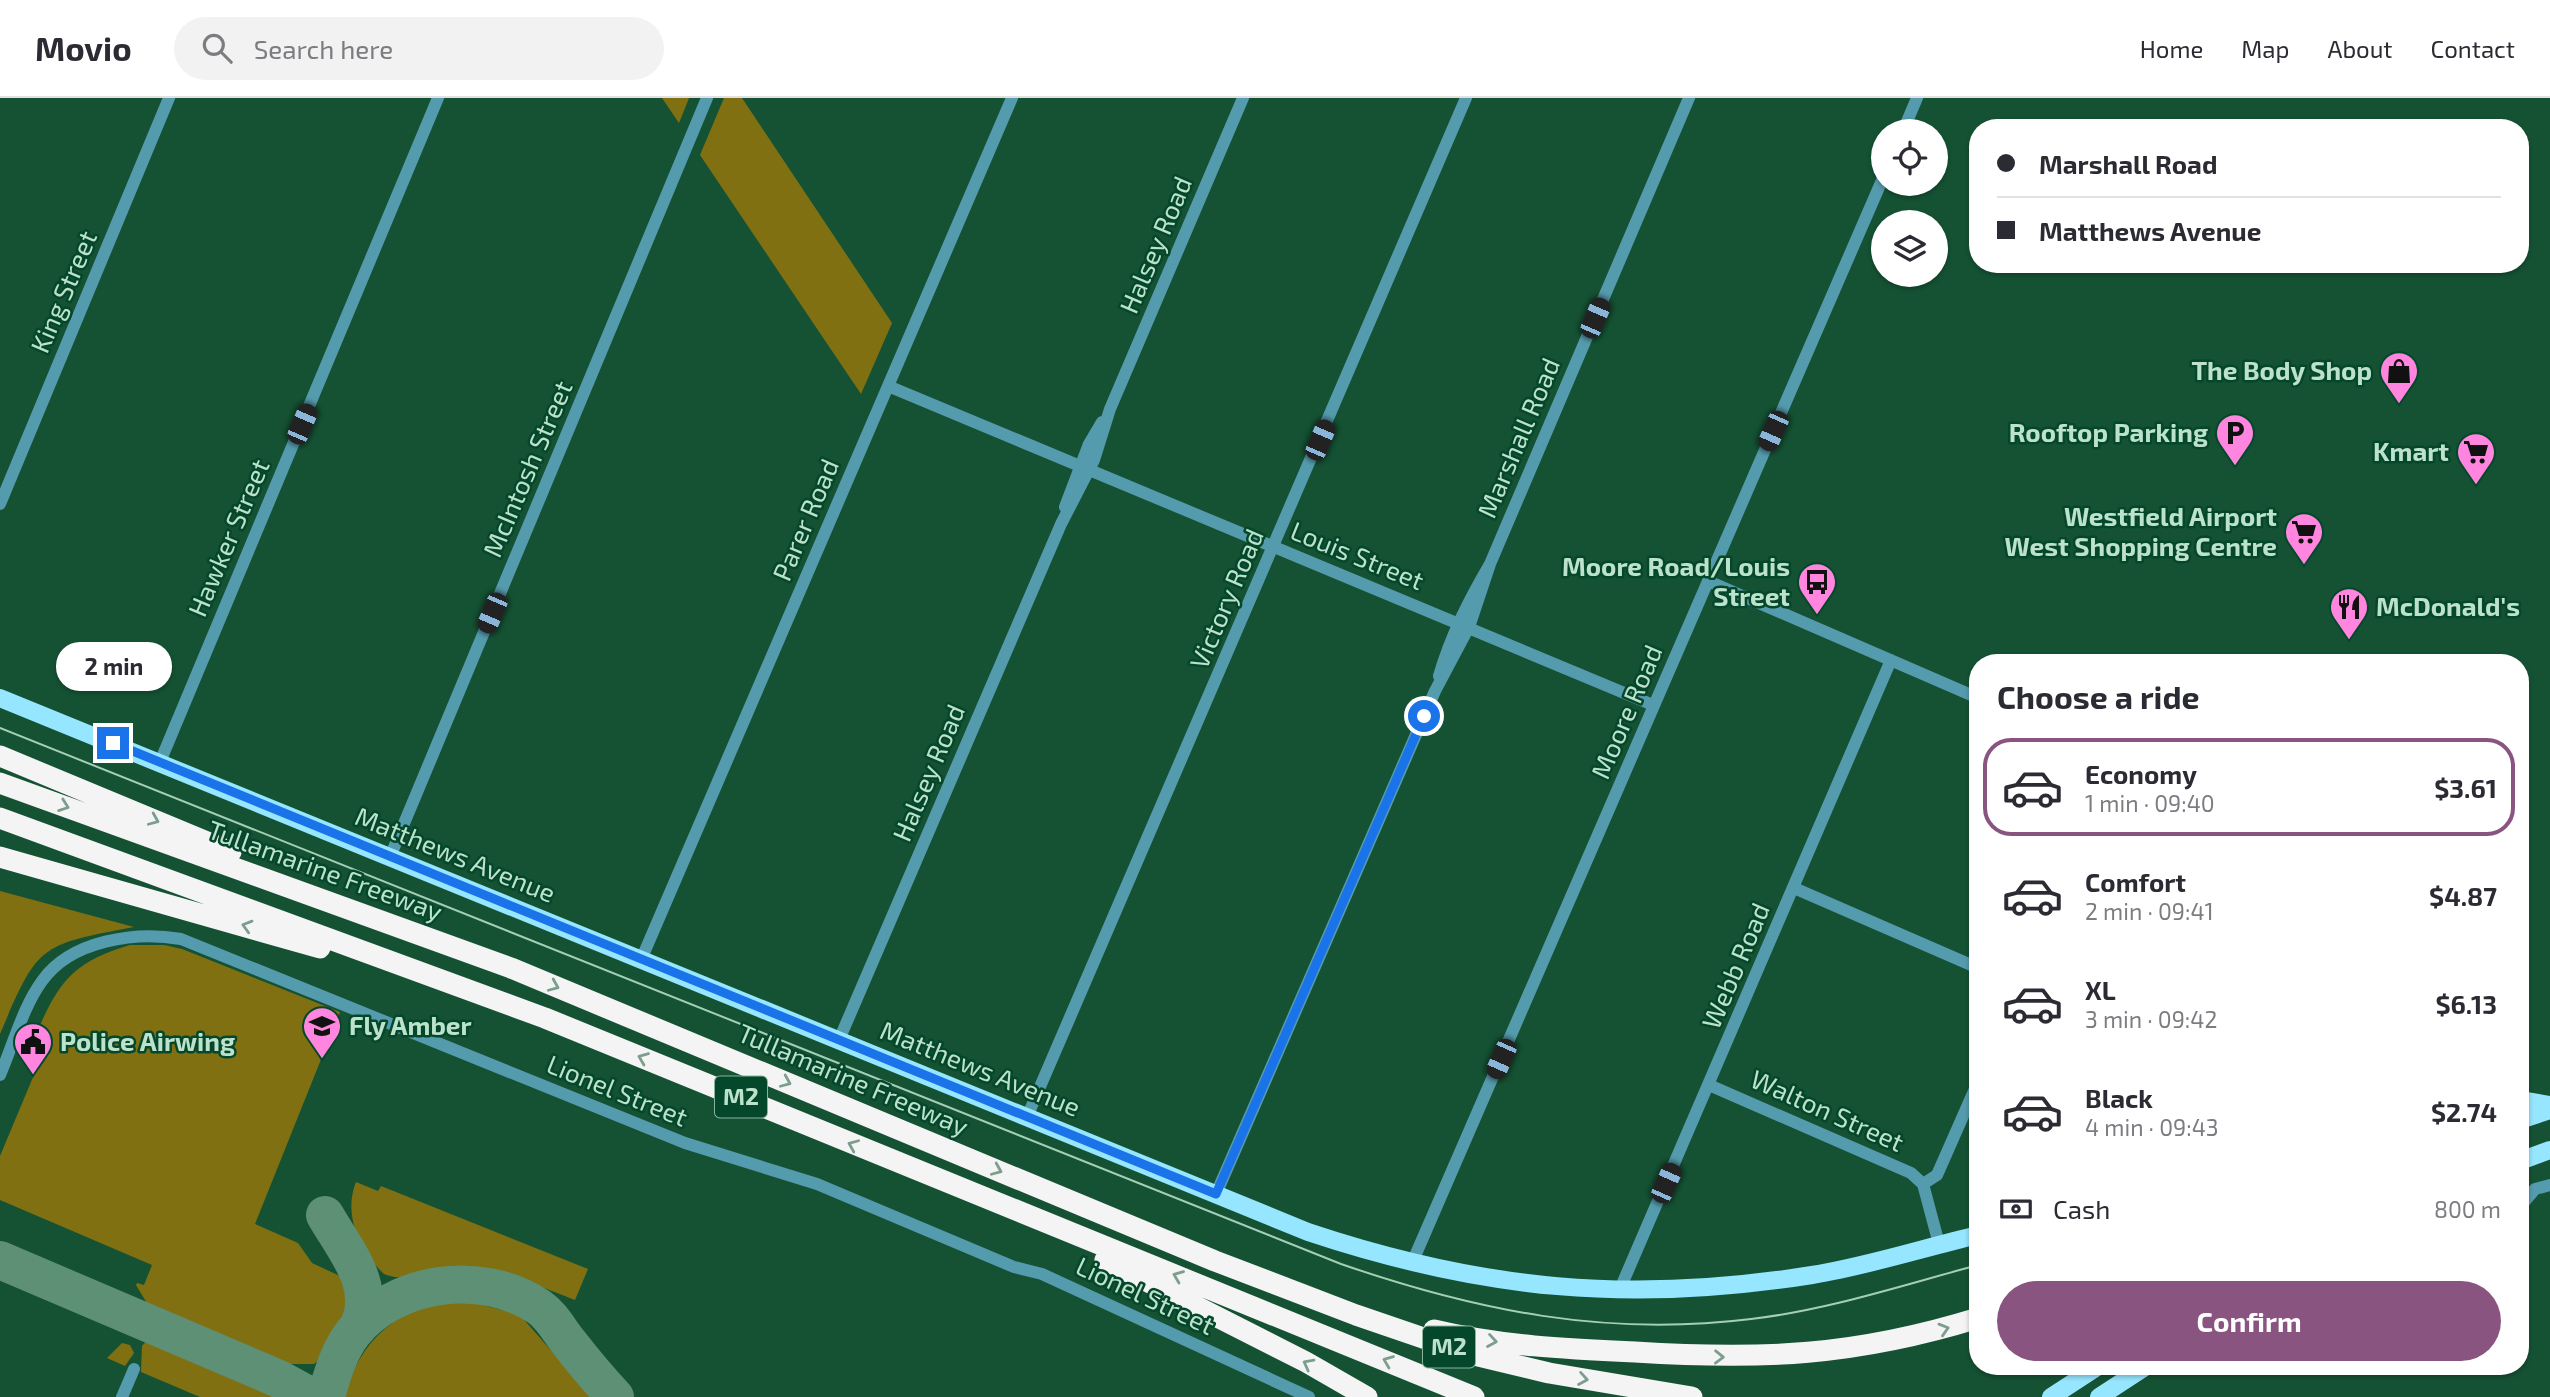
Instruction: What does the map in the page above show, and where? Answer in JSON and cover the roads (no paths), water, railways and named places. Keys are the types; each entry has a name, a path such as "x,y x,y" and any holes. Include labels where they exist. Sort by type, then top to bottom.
{"highway":[{"path":"0,756 511,968"},
{"name":"Tullamarine Freeway","path":"0,783 511,968 1215,1261 1356,1315 1469,1354 1549,1373 1692,1397"},
{"name":"M2","path":"0,818 500,1001 1474,1397"},
{"path":"0,857 500,1001"},
{"path":"894,1162 1083,1249 1306,1362 1367,1397"},
{"path":"1215,1261 1437,1331 1523,1346 1583,1351 1692,1357 1787,1356 1911,1338 1969,1321"}],"main road":[{"name":"Matthews Avenue","path":"0,698 1308,1232 1412,1263 1513,1283 1620,1289 1716,1287 1815,1274 1969,1237"},
{"path":"2529,1102 2550,1107"},
{"path":"2529,1116 2550,1107"},
{"path":"2529,1158 2550,1150"},
{"path":"2051,1397 2084,1375"},
{"path":"2099,1397 2133,1375"}],"street":[{"name":"King Street","path":"0,504 169,98"},
{"name":"Hawker Street","path":"160,762 438,98"},
{"name":"McIntosh Street","path":"390,857 707,98"},
{"name":"Parer Road","path":"641,960 1012,98"},
{"name":"Halsey Road","path":"839,1040 1243,98"},
{"name":"Victory Road","path":"1027,1117 1466,98"},
{"name":"Marshall Road","path":"1216,1194 1464,625 1689,98"},
{"path":"1908,119 1917,98"},
{"name":"Moore Road","path":"1412,1263 1875,196"},
{"name":"Louis Street","path":"888,386 1653,705"},
{"path":"1708,581 1969,694"},
{"name":"Webb Road","path":"1620,1289 1891,660"},
{"path":"1794,888 1969,964"},
{"name":"Lionel Street","path":"0,1075 38,987 55,967 77,953 116,940 148,935 181,939 685,1143 817,1184 1014,1267 1042,1274 1309,1397"},
{"name":"Walton Street","path":"1709,1085 1911,1173 1923,1184"},
{"path":"1939,1244 1923,1184 1937,1175 1969,1102"},
{"path":"2529,1196 2535,1189 2550,1185"},
{"path":"122,1397 134,1369"}],"tram line":[{"path":"0,728 1341,1264 1442,1295 1492,1307 1593,1322 1697,1324 1808,1310 1969,1267"}],"place":[{"name":"The Body Shop","path":"2399,405"},
{"name":"Rooftop Parking","path":"2235,467"},
{"name":"Kmart","path":"2476,486"},
{"name":"Westfield Airport West Shopping Centre","path":"2304,566"},
{"name":"Moore Road/Louis Street","path":"1817,616"},
{"name":"McDonald's","path":"2349,641"},
{"name":"Fly Amber","path":"322,1060"},
{"name":"Police Airwing","path":"33,1076"}]}
